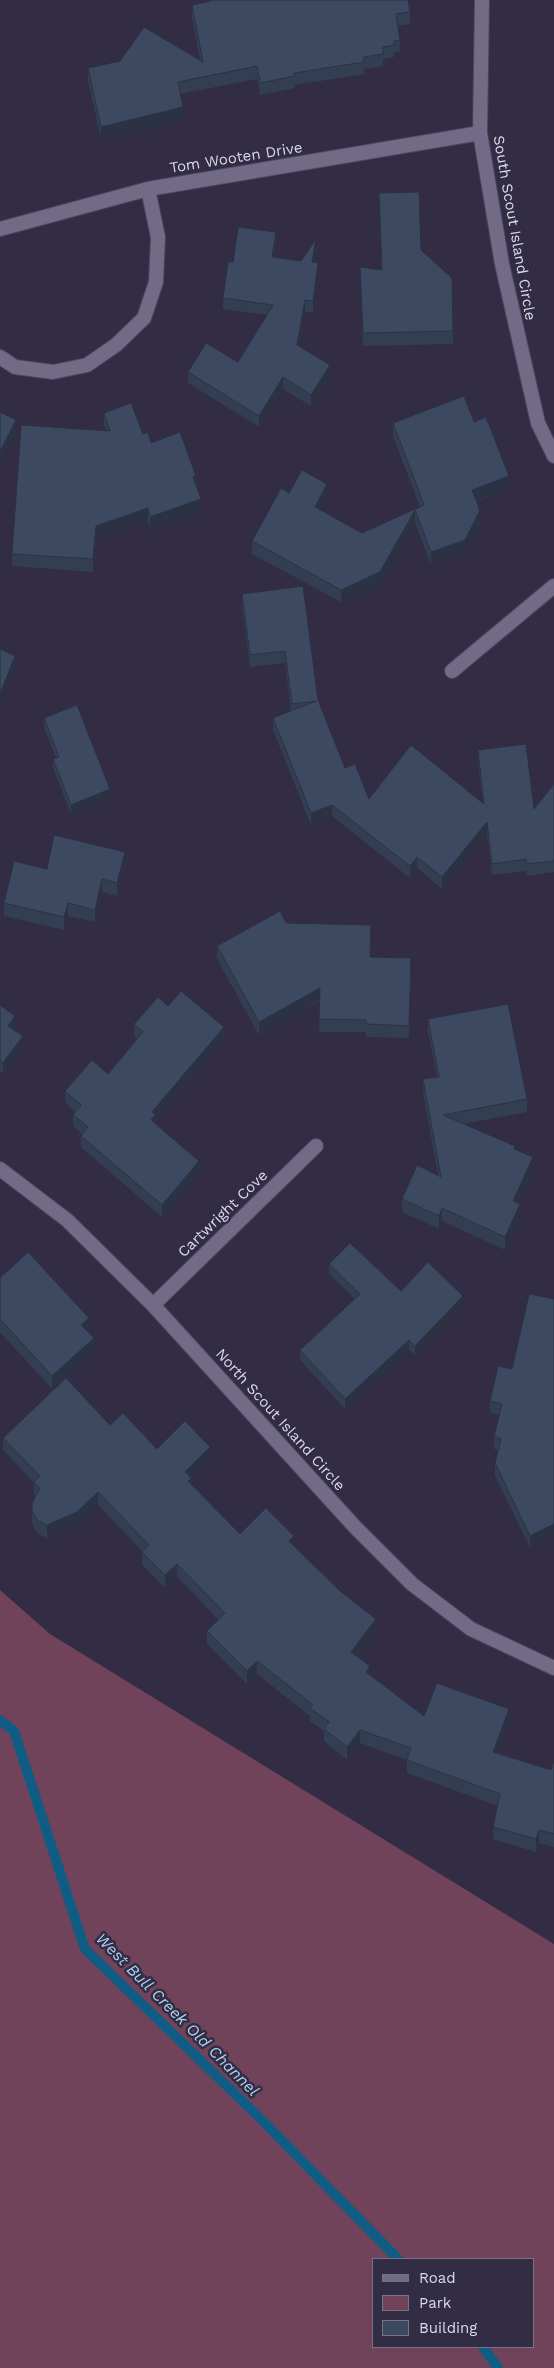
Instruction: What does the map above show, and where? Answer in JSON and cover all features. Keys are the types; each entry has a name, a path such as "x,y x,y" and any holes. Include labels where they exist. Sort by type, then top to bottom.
{"street":[{"name":"South Scout Island Circle","path":"482,0 480,134 502,264 538,423 554,456"},
{"name":"Tom Wooten Drive","path":"0,229 148,188 480,134"},
{"path":"0,357 15,367 52,372 87,365 116,345 144,318 156,282 158,237 148,188"},
{"path":"452,671 554,586"},
{"name":"Cartwright Cove","path":"153,1305 316,1146"},
{"name":"North Scout Island Circle","path":"0,1169 67,1220 153,1305 355,1527 412,1584 471,1629 554,1668"}],"green space":[{"path":"0,1590 50,1634 554,1944 554,2368 0,2368"}],"building":[{"path":"211,0 408,0 410,12 396,14 400,40 394,41 394,45 383,47 383,54 364,57 364,62 294,73 295,76 260,83 257,66 178,82 183,107 101,127 88,68 120,61 144,27 203,62 192,5"},
{"path":"419,192 421,250 452,278 453,331 363,333 360,267 382,270 379,193"},
{"path":"238,227 276,232 272,257 301,261 316,239 312,262 318,263 313,301 305,300 297,345 330,365 311,395 283,377 259,416 188,372 206,343 238,362 273,305 223,298 228,262 233,262"},
{"path":"464,396 474,422 486,417 509,476 472,490 480,510 465,540 431,552 415,510 380,572 341,590 252,541 281,488 289,493 302,470 327,484 315,507 362,533 424,505 393,423"},
{"path":"131,403 143,434 148,432 151,443 180,432 196,476 193,477 201,499 150,517 148,508 96,526 93,559 12,554 21,425 110,431 104,413"},
{"path":"0,412 16,420 0,452"},
{"path":"303,586 318,700 345,768 355,764 369,799 411,745 484,804 478,750 526,744 534,809 554,784 554,861 527,864 526,859 492,864 487,822 442,877 417,857 410,866 332,805 311,813 273,718 316,701 292,704 285,651 250,655 242,594"},
{"path":"0,649 15,656 0,694"},
{"path":"77,705 110,789 71,805 53,759 59,757 44,718"},
{"path":"54,835 125,852 117,883 102,879 95,910 68,903 64,917 4,903 14,861 47,869"},
{"path":"280,911 286,923 371,925 370,957 411,958 409,1026 366,1024 366,1020 319,1019 320,988 259,1022 217,946"},
{"path":"181,991 224,1027 152,1112 155,1115 151,1120 199,1161 162,1205 81,1136 88,1127 73,1115 81,1105 65,1091 92,1060 108,1074 143,1032 134,1024 158,997 168,1006"},
{"path":"508,1004 527,1099 443,1115 515,1146 514,1149 533,1157 513,1201 520,1204 505,1237 442,1208 439,1216 402,1199 417,1165 441,1177 423,1079 439,1077 428,1019"},
{"path":"0,1005 15,1016 8,1026 23,1036 3,1063 0,1061"},
{"path":"350,1243 401,1291 428,1262 463,1296 415,1346 409,1340 345,1399 300,1350 360,1294 329,1264"},
{"path":"28,1252 89,1318 81,1325 94,1338 52,1376 0,1319 0,1278"},
{"path":"529,1294 554,1299 554,1524 530,1536 495,1463 501,1439 494,1437 502,1404 490,1401 498,1366 512,1369"},
{"path":"66,1378 110,1425 123,1413 157,1449 185,1421 210,1447 185,1472 191,1478 188,1481 240,1534 266,1508 294,1536 289,1541 340,1591 376,1619 351,1652 370,1666 366,1672 424,1716 437,1683 509,1709 493,1752 551,1770 554,1764 554,1834 539,1830 536,1839 493,1827 500,1794 407,1760 411,1748 360,1730 347,1747 324,1729 329,1722 310,1708 313,1705 257,1661 247,1671 207,1631 225,1613 177,1564 165,1575 142,1552 149,1545 98,1492 77,1512 47,1525 37,1520 32,1510 32,1503 40,1488 34,1482 40,1476 3,1438"}],"waterway":[{"name":"West Bull Creek Old Channel","path":"0,1720 14,1731 85,1949 261,2119 397,2258"},
{"name":"West Bull Creek Old Channel","path":"484,2348 498,2368"}]}
